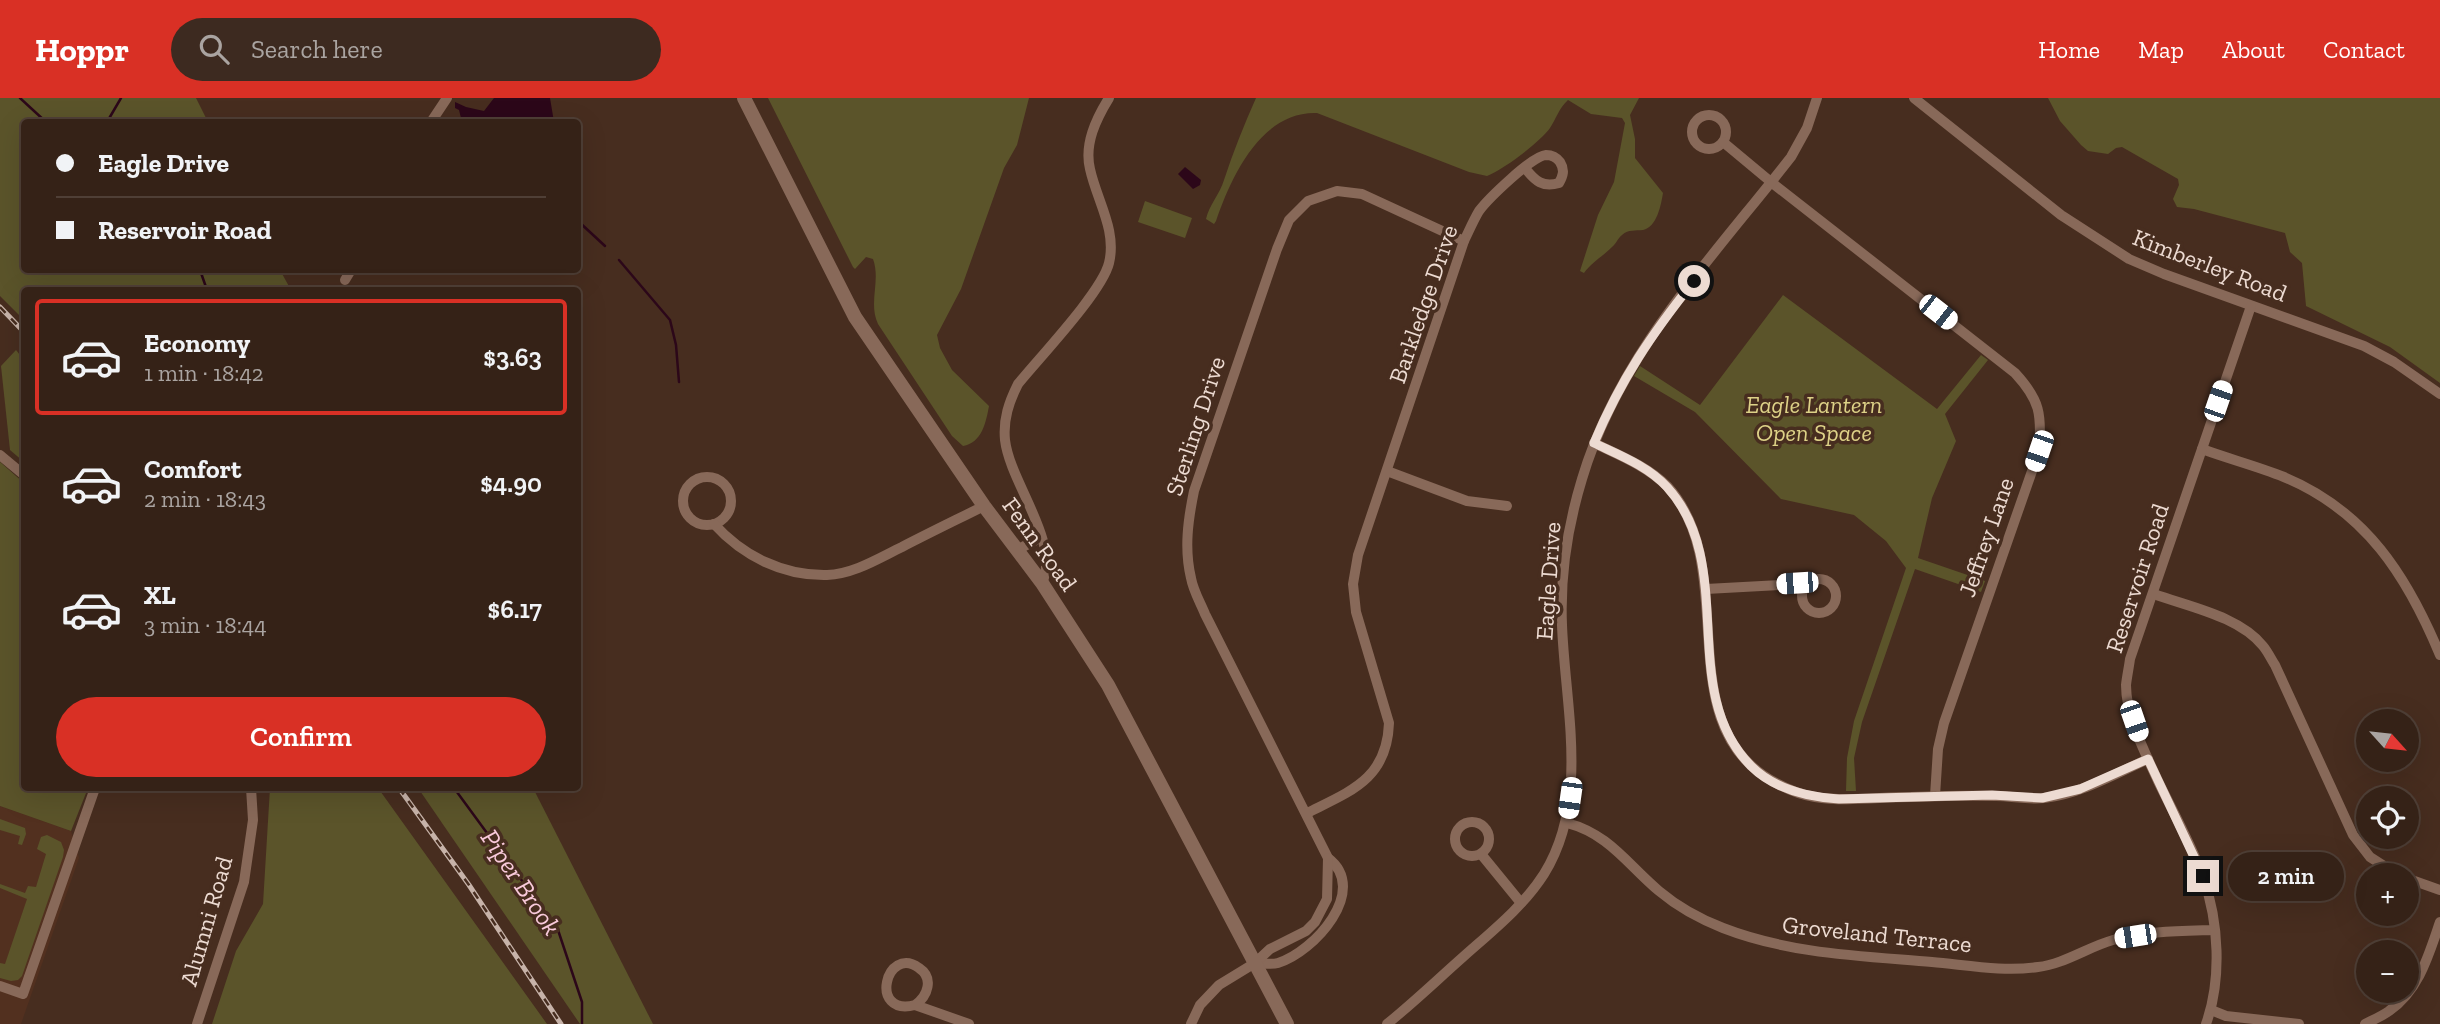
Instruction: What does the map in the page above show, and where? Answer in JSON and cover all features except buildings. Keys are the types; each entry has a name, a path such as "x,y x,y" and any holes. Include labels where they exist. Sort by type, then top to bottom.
{"street":[{"path":"434,119 447,98"},
{"name":"Fenn Road","path":"744,98 855,317 984,506 1042,583 1122,709 1287,1024"},
{"path":"1042,583 1047,564 1039,533 1005,443 1005,422 1009,402 1018,384 1098,286 1109,264 1111,241 1108,223 1089,168 1089,145 1097,118 1108,98"},
{"name":"Eagle Drive","path":"1387,1024 1521,903 1544,875 1567,823 1572,764 1562,622 1563,589 1572,518 1594,443 1611,403 1635,360 1663,320 1791,157 1807,128 1818,98"},
{"name":"Kimberley Road","path":"1914,98 2096,240 2140,264 2364,346 2394,362 2440,394"},
{"name":"Jeffrey Lane","path":"1723,142 2015,373 2030,390 2038,405 2041,426 2039,451 1944,723 1938,749 1935,796"},
{"name":"Barkledge Drive","path":"1307,813 1359,786 1373,773 1383,757 1388,742 1388,723 1356,612 1353,584 1358,555 1464,241 1479,212 1494,194 1525,168"},
{"name":"Sterling Drive","path":"1191,1024 1200,1005 1219,985 1255,963 1270,949 1306,931 1315,922 1327,899 1328,858 1205,614 1191,579 1188,551 1188,524 1194,491 1277,249 1289,220 1308,201 1337,191 1362,194 1464,241"},
{"name":"Reservoir Road","path":"2206,1024 2214,994 2216,962 2210,902 2203,876 2148,759 2129,707 2126,685 2130,659 2251,306"},
{"path":"1594,443 1646,469 1667,486 1685,512 1697,536 1706,589 1713,688 1719,715 1741,755 1760,775 1784,788 1814,797 1992,795 2042,798 2080,789 2148,759"},
{"path":"2202,449 2284,478 2318,494 2347,514 2378,544 2399,573 2421,611 2440,654"},
{"path":"0,456 21,473"},
{"path":"1387,471 1467,501 1507,506"},
{"path":"699,479 721,482 729,494 730,509 721,521 714,524 706,525 691,519 683,505 686,490 699,479"},
{"path":"714,524 730,542 754,558 791,572 829,575 862,567 984,506"},
{"path":"1017,550 1034,541 1039,533"},
{"path":"1706,589 1797,583 1805,587"},
{"path":"2154,594 2223,619 2244,629 2263,645 2275,665 2353,835 2370,857 2379,863"},
{"path":"0,986 23,994 93,791"},
{"name":"Alumni Road","path":"197,1024 244,883 253,820 251,791"},
{"name":"Groveland Terrace","path":"1567,823 1596,834 1615,848 1660,891 1687,911 1720,928 1791,948 2010,969 2041,967 2115,940 2156,933 2213,930"},
{"path":"1481,853 1521,903"},
{"path":"2419,883 2440,890"},
{"path":"2365,1024 2390,1011 2410,992 2426,962 2440,922"},
{"path":"915,1004 928,990 927,978 914,965 895,968 887,977 889,998 901,1006 915,1004 969,1024"},
{"path":"2211,1010 2226,1016 2299,1024"}],"shaded area":[{"path":"494,98 550,98 554,119 461,119 455,102 484,111"},
{"path":"1185,167 1201,180 1200,185 1193,189 1178,174"},
{"path":"0,806 71,831 79,858 21,1024 0,1024"}],"green space":[{"path":"0,98 196,98 206,119 21,119 21,273 282,273 289,287 21,287 21,317 0,296"},
{"path":"768,98 1029,98 1017,145 1004,168 961,289 937,335 940,348 952,370 989,406 982,431 975,441 963,446 952,436 878,324 874,308 876,275 873,259 866,257 855,269 853,267"},
{"path":"1256,98 1639,98 1630,115 1635,139 1635,158 1663,193 1659,209 1652,225 1643,230 1625,233 1584,273 1580,271 1598,215 1614,182 1625,123 1622,118 1591,114 1568,100 1538,141 1512,162 1487,176 1469,172 1317,113 1297,115 1264,135 1251,150 1230,185 1214,224 1206,219 1207,214 1222,185"},
{"path":"2048,98 2440,98 2440,383 2390,347 2306,306 2302,263 2290,252 2285,233 2177,207 2173,199 2179,185 2178,179 2122,147 2108,154 2088,151 2060,121"},
{"path":"1145,201 1192,218 1185,238 1138,222"},
{"name":"Eagle Lantern Open Space","path":"1783,295 1937,409 1981,355 1988,360 1945,414 1956,441 1932,498 1918,558 1985,581 1981,592 1915,569 1862,722 1854,758 1856,791 1846,791 1847,758 1854,721 1906,568 1886,541 1854,515 1781,499 1695,412 1634,376 1640,366 1700,405"},
{"path":"16,350 21,356 21,459 10,450 1,366"},
{"path":"0,462 21,480 21,791 87,791 71,831 0,806"},
{"path":"270,791 380,791 547,1024 212,1024 236,951 263,904"},
{"path":"420,791 535,791 653,1024 580,1024"},
{"path":"0,819 25,828 22,845 18,844 20,836 0,830"},
{"path":"47,835 61,842 63,857 22,976 11,981 0,978 0,963 5,964 27,899 0,888 0,884 25,893 28,886 36,887 46,854 37,849 41,837"}],"waterway":[{"name":"Piper Brook","path":"20,98 43,119"},
{"path":"109,119 121,98"},
{"path":"581,224 605,246"},
{"path":"619,260 670,320 676,345 679,382"},
{"name":"Piper Brook","path":"201,273 206,287"},
{"name":"Piper Brook","path":"456,791 558,930 582,1002 582,1024"}],"railway":[{"path":"0,307 21,329"},
{"path":"401,791 469,885 561,1024"}],"route":[{"path":"1694,281 1635,360 1611,403 1594,443 1646,469 1667,486 1697,536 1706,589 1713,688 1719,715 1741,755 1760,775 1784,788 1814,797 1839,799 1992,795 2042,798 2080,789 2148,759 2203,876"}]}
